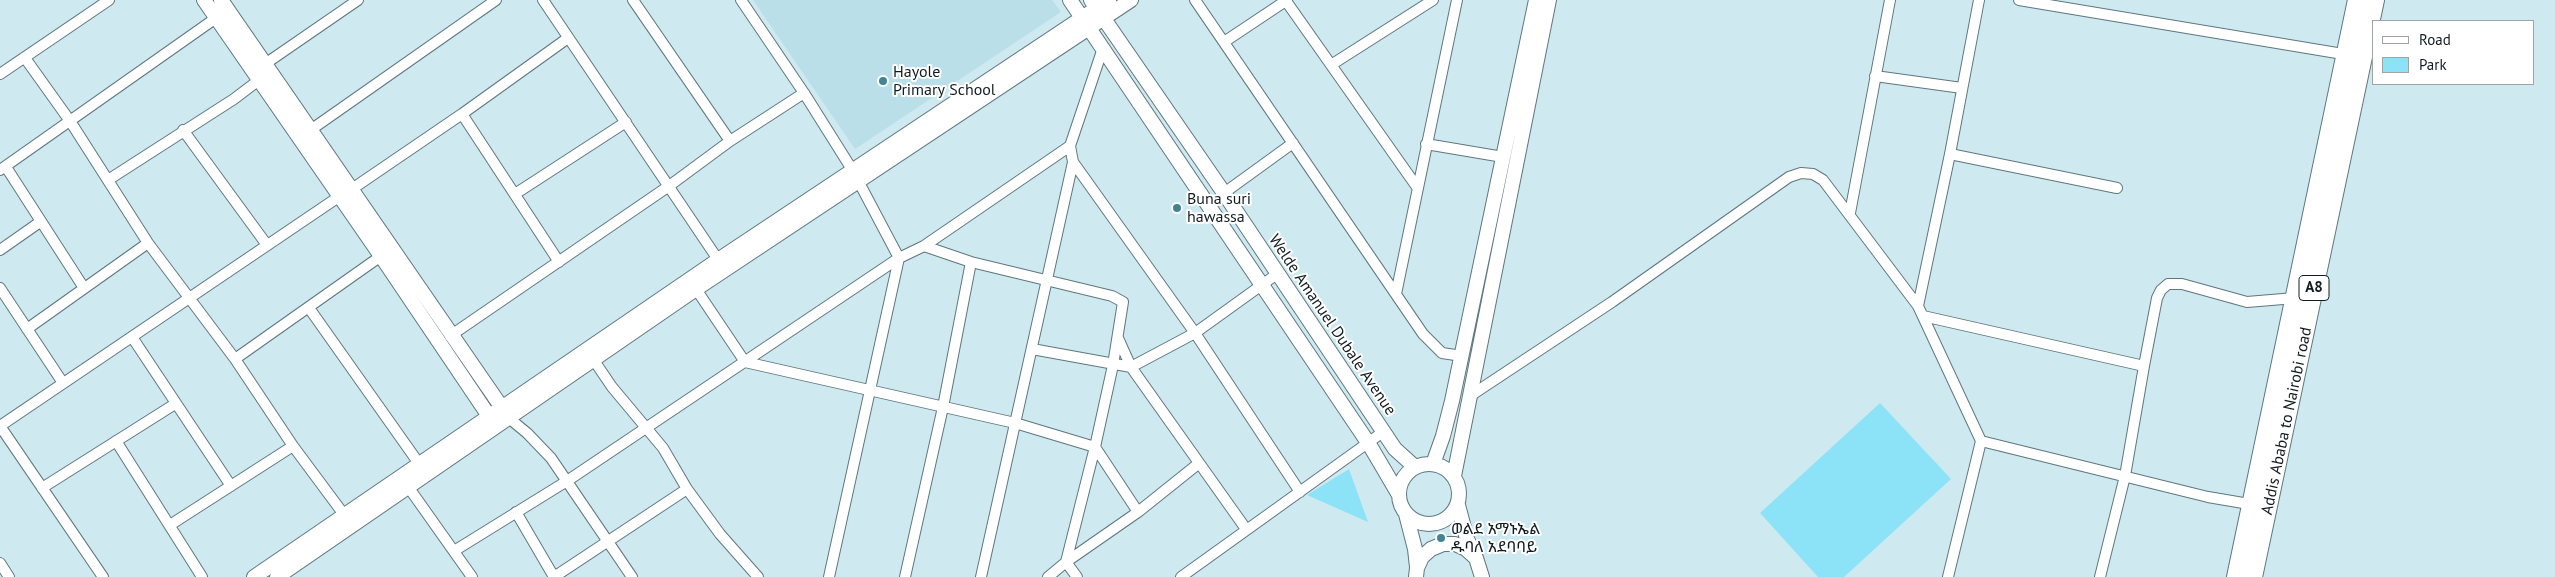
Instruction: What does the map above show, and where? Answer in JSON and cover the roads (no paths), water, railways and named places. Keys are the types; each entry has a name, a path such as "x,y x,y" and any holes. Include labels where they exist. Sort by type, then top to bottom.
{"highway":[{"name":"Addis Ababa to Nairobi road","path":"2253,577 2260,507 2295,298 2357,0"},
{"name":"Addis Ababa to Nairobi road","path":"2236,577 2260,507 2364,57 2375,0"}],"street":[{"path":"0,74 109,0"},
{"path":"204,0 259,80 346,192 506,414 551,458 632,577"},
{"path":"222,0 312,129 381,256 493,423"},
{"path":"265,64 358,0"},
{"path":"312,129 496,0"},
{"path":"543,0 722,266"},
{"path":"633,0 730,141"},
{"path":"740,0 804,93 856,176 899,258 829,577"},
{"path":"1070,0 1369,444 1399,495 1406,514 1415,549 1416,572"},
{"path":"254,577 348,521 409,488 506,414 722,266 1086,23 1097,9 1109,0"},
{"path":"1097,9 1131,0"},
{"path":"1195,0 1396,294 1434,346 1442,353 1462,356"},
{"path":"1224,42 1287,0 1417,186"},
{"path":"1331,65 1433,0"},
{"path":"1396,294 1457,0"},
{"path":"1433,464 1444,436 1462,356 1536,0"},
{"path":"1482,570 1467,539 1458,505 1460,493 1454,476 1549,0"},
{"path":"1850,213 1890,0"},
{"path":"1918,306 1950,154 1978,0"},
{"path":"2019,0 2059,4 2364,57"},
{"name":"Welde Amanuel Dubale Avenue","path":"1097,9 1179,131 1224,193 1383,432 1395,449 1415,467"},
{"path":"84,288 3,169 216,18"},
{"path":"100,576 0,426 462,114 568,38"},
{"path":"982,577 1073,162 1070,146 1103,48"},
{"path":"24,58 70,121 148,243 235,358 293,446 348,521"},
{"path":"1876,76 1962,88"},
{"path":"108,180 183,130 234,99 259,80"},
{"path":"450,336 669,186 730,141 804,93"},
{"path":"462,114 559,262"},
{"path":"515,194 626,122"},
{"path":"183,130 267,245"},
{"path":"1164,140 1179,131"},
{"path":"1224,193 1293,143"},
{"path":"1426,144 1503,158"},
{"path":"454,551 567,481 899,258 924,246 1070,146"},
{"path":"1950,154 2116,188"},
{"path":"1073,162 1195,334 1300,492"},
{"path":"1470,396 1612,302 1789,177 1801,173 1812,174 1823,180 1850,213 1918,306 1981,441 1948,577"},
{"path":"0,250 40,222"},
{"path":"27,329 148,243"},
{"path":"924,246 971,262 1112,296 1123,302 1113,365 1095,447 1066,562 1076,577"},
{"path":"235,358 381,256"},
{"path":"905,577 971,262"},
{"path":"506,414 594,360 696,289 722,266"},
{"path":"1032,349 1131,367 1195,334 1277,274"},
{"path":"2100,577 2125,476 2157,298 2161,290 2168,284 2182,284 2247,302 2295,298"},
{"path":"0,288 63,383"},
{"path":"696,289 745,362 1015,423 1095,447 1138,512"},
{"path":"309,308 420,465"},
{"path":"1923,316 2144,366"},
{"path":"132,337 231,486"},
{"path":"1118,338 1131,367 1198,464 1246,529"},
{"path":"594,360 612,387 647,426 663,448 720,534 758,577"},
{"path":"42,488 175,404"},
{"path":"277,577 420,465 493,423"},
{"path":"1181,577 1246,529 1369,444 1383,432"},
{"path":"116,441 202,577"},
{"path":"1981,441 2208,497 2260,507"},
{"path":"170,525 293,446"},
{"path":"1399,495 1400,484 1406,474 1415,467 1426,463 1439,465 1454,476"},
{"path":"1048,577 1066,562 1138,512 1198,464"},
{"path":"409,488 472,577"},
{"path":"516,512 554,577 688,488"},
{"path":"1406,514 1423,523 1441,522 1451,515 1458,505"},
{"path":"1416,572 1422,557 1431,549 1443,544 1461,546 1482,570"},
{"path":"0,563 9,577"}],"place":[{"name":"Hayole Primary School","path":"883,81"},
{"name":"Buna suri hawassa","path":"1177,208"},
{"name":"ወልደ አማኑኤል ዱባለ አደባባይ","path":"1441,538"}]}
